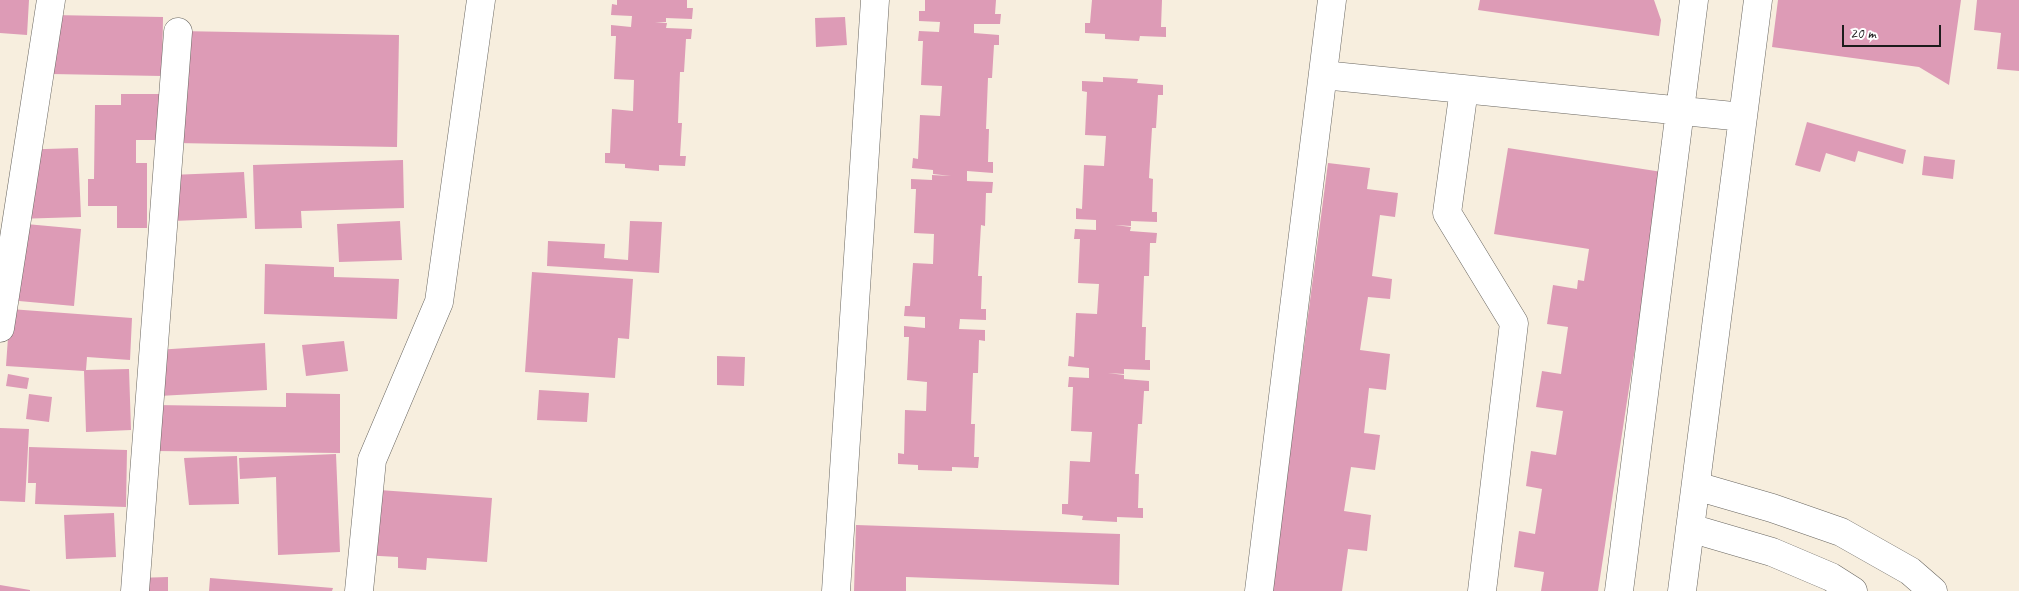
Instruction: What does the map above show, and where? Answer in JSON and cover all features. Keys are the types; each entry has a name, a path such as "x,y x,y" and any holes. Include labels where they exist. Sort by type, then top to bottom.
{"street":[{"path":"0,328 51,0"},
{"path":"359,591 372,460 439,302 481,0"},
{"path":"836,591 875,0"},
{"path":"1259,591 1332,0"},
{"path":"1619,591 1694,0"},
{"path":"1682,591 1758,0"},
{"path":"135,591 178,32"},
{"path":"1323,75 1743,117"},
{"path":"1464,89 1447,213 1514,323 1482,591"},
{"path":"1696,486 1772,508 1841,532 1910,571 1933,591"},
{"path":"1690,528 1772,552 1831,577 1853,591"}],"building":[{"path":"0,0 29,0 27,35 0,33"},
{"path":"617,0 687,0 687,8 693,8 692,19 666,18 666,22 655,23 667,23 666,28 692,29 691,39 686,39 684,72 680,72 678,123 682,123 680,156 686,156 685,166 659,165 659,171 625,168 625,164 605,163 605,153 610,153 612,109 633,111 634,80 614,79 616,36 611,36 611,25 631,27 632,16 611,15 612,4 617,5"},
{"path":"925,0 996,0 995,14 1001,14 1000,24 974,24 974,33 999,35 999,45 994,45 992,78 988,78 986,129 989,129 988,162 993,162 993,173 967,171 967,181 993,182 992,193 986,193 985,226 981,225 978,276 982,276 981,309 986,309 986,320 960,319 959,329 985,330 985,341 979,340 978,373 973,373 971,424 975,424 974,457 979,457 978,468 952,467 952,471 918,470 918,465 898,464 898,453 904,454 905,410 926,411 927,382 907,380 909,337 904,337 904,326 925,328 925,317 904,316 905,306 910,306 913,263 933,264 934,234 914,233 916,189 911,189 911,179 932,180 932,175 951,176 933,174 933,170 912,168 913,158 918,159 920,115 940,116 942,86 921,85 923,41 918,41 919,31 939,32 940,22 919,21 919,11 925,11"},
{"path":"1092,0 1162,0 1161,27 1166,27 1166,37 1140,36 1139,41 1105,39 1105,34 1085,33 1085,23 1090,23"},
{"path":"1480,0 1654,0 1661,20 1659,36 1478,10"},
{"path":"1778,0 1961,0 1949,85 1919,67 1772,47"},
{"path":"1977,0 2019,0 2019,71 1997,69 2001,33 1974,30"},
{"path":"52,15 163,17 162,76 51,74"},
{"path":"845,17 847,45 816,47 815,18"},
{"path":"178,31 399,35 397,147 176,143"},
{"path":"1103,77 1138,79 1137,83 1163,85 1163,95 1158,95 1156,128 1152,128 1149,178 1153,179 1152,212 1157,212 1157,222 1131,221 1131,226 1115,225 1131,227 1130,231 1157,233 1156,243 1150,243 1149,276 1144,276 1142,327 1146,327 1145,360 1150,360 1150,370 1124,369 1124,374 1108,373 1124,375 1124,379 1149,381 1149,391 1144,391 1142,424 1138,424 1135,474 1139,474 1138,508 1143,508 1143,518 1117,517 1117,522 1082,520 1083,516 1062,514 1062,504 1068,504 1070,461 1090,462 1092,432 1071,431 1073,387 1068,387 1069,377 1089,378 1089,368 1068,366 1069,356 1074,357 1076,313 1097,314 1099,284 1078,283 1080,239 1074,239 1075,229 1096,230 1096,220 1076,219 1076,208 1082,209 1084,165 1104,166 1106,136 1085,135 1087,92 1082,91 1082,81 1103,82"},
{"path":"121,94 161,94 161,140 136,140 136,163 147,163 147,228 117,228 117,206 88,206 88,179 94,179 95,105 121,105"},
{"path":"1807,122 1906,150 1903,164 1858,151 1855,162 1826,153 1820,172 1795,165"},
{"path":"78,148 81,217 15,219 13,150"},
{"path":"1508,148 1662,172 1598,591 1541,591 1544,572 1514,567 1519,531 1535,534 1542,489 1526,486 1531,451 1556,455 1563,411 1536,407 1542,371 1561,374 1568,327 1547,324 1553,285 1577,289 1578,280 1584,281 1589,249 1494,234"},
{"path":"1924,156 1955,160 1953,179 1922,175"},
{"path":"403,160 404,208 301,211 302,228 255,229 253,165"},
{"path":"1328,163 1370,168 1367,189 1398,193 1395,217 1380,215 1372,276 1392,279 1390,299 1368,297 1360,350 1390,354 1386,390 1369,388 1364,433 1380,435 1375,470 1351,467 1344,511 1371,515 1367,551 1348,549 1342,591 1272,591"},
{"path":"244,172 247,218 173,221 171,175"},
{"path":"400,221 402,260 339,262 337,224"},
{"path":"630,221 662,222 659,273 547,266 548,241 605,244 604,258 628,260"},
{"path":"15,223 81,229 74,306 8,300"},
{"path":"265,264 334,267 334,277 399,279 397,319 264,314"},
{"path":"532,272 633,279 629,339 618,338 615,378 525,372"},
{"path":"10,309 132,318 130,360 87,357 86,370 129,369 131,430 86,432 84,371 6,366"},
{"path":"344,341 348,371 306,376 302,345"},
{"path":"265,343 267,390 159,396 156,350"},
{"path":"717,356 745,357 744,386 717,385"},
{"path":"8,374 29,378 27,389 6,386"},
{"path":"539,390 589,393 587,422 537,420"},
{"path":"286,393 340,394 340,453 156,451 156,405 286,407"},
{"path":"29,394 52,397 49,422 26,419"},
{"path":"0,428 29,429 25,502 0,501"},
{"path":"29,447 127,450 126,507 35,504 36,483 28,483"},
{"path":"336,454 340,552 278,555 276,477 240,479 239,458"},
{"path":"237,456 239,504 189,505 184,458"},
{"path":"365,489 492,498 487,562 427,558 426,570 398,568 398,557 361,555"},
{"path":"114,513 116,557 66,559 64,515"},
{"path":"856,525 1120,534 1119,585 906,577 906,591 854,591"},
{"path":"168,577 168,591 136,591 136,578"},
{"path":"210,578 333,588 332,591 209,591"},
{"path":"0,585 30,590 30,591 0,591"}]}
